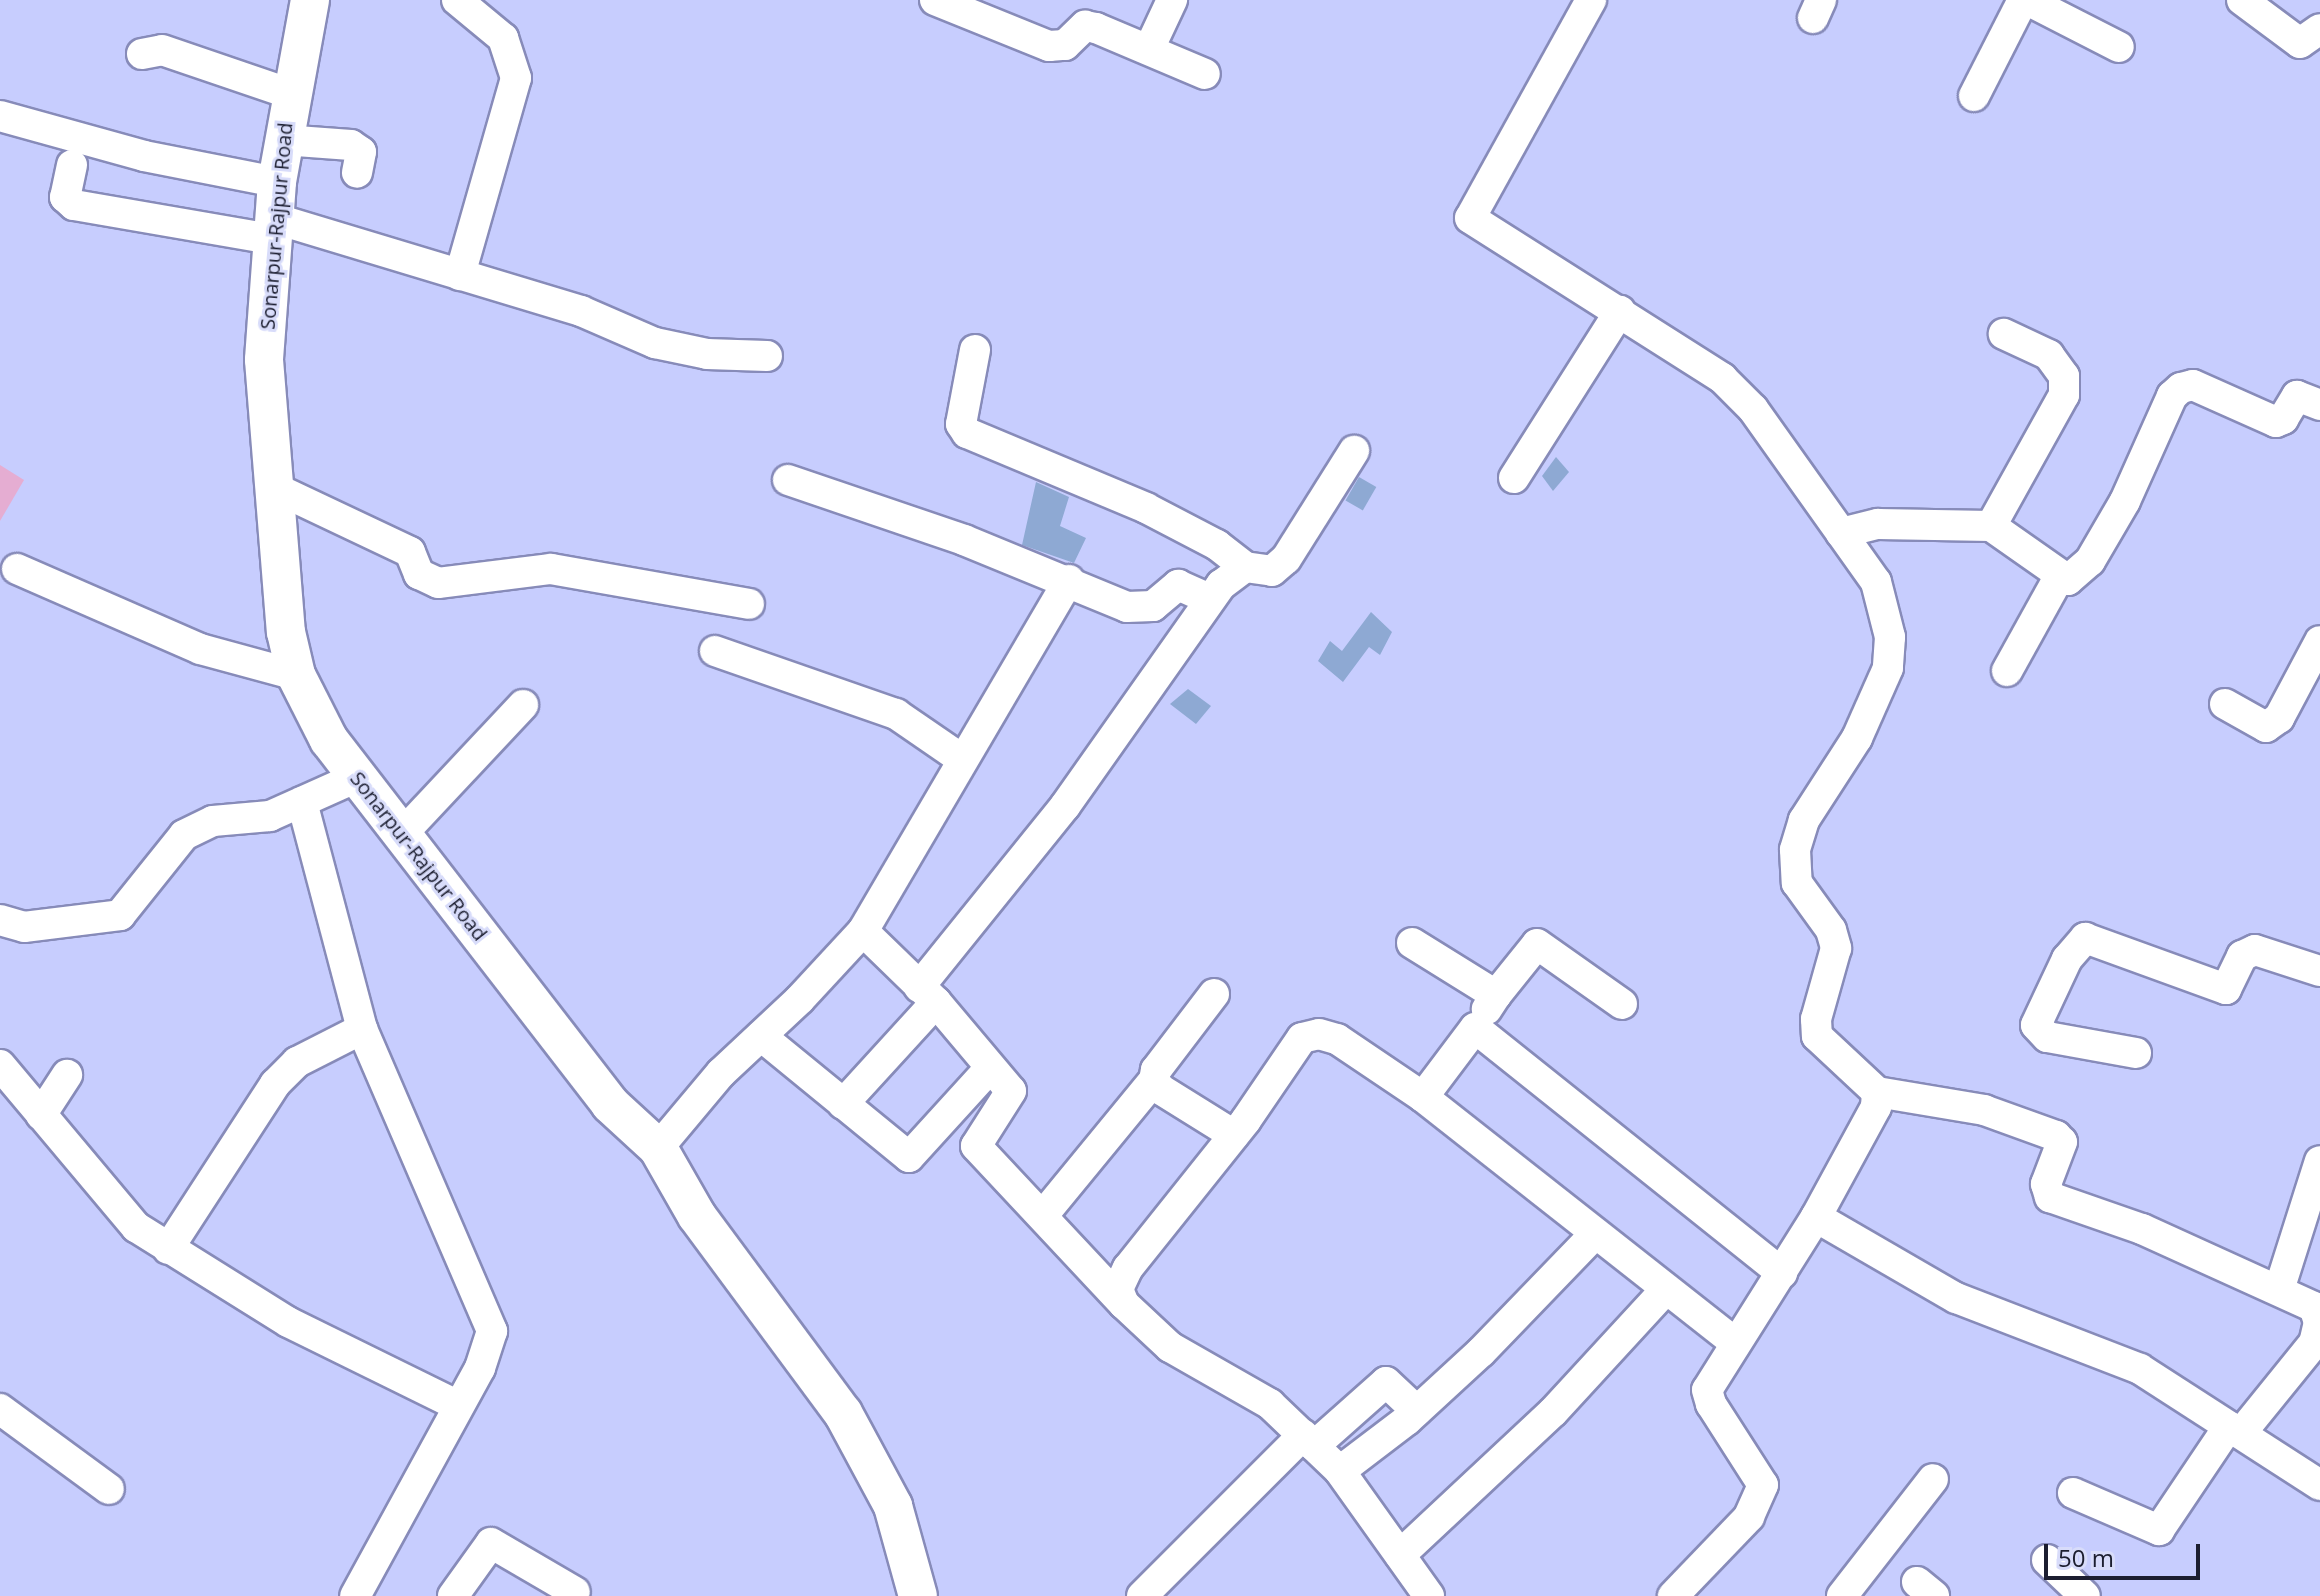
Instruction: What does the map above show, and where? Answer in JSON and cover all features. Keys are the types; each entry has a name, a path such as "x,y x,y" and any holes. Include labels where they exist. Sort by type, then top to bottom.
{"main road":[{"name":"Sonarpur-Rajpur Road","path":"310,0 283,140 274,213 264,360 277,489 286,632 296,675 329,740 610,1104 658,1148 697,1216 843,1413 893,1506 918,1596"}],"street":[{"path":"457,0 503,38 516,78 460,275"},
{"path":"935,0 1049,46 1065,45 1085,26 1150,47 1205,74"},
{"path":"1150,47 1172,0"},
{"path":"1591,0 1470,218 1722,378 1753,409 1876,582 1890,637 1888,668 1857,738 1804,820 1795,850 1797,883 1831,930 1836,948 1816,1019 1817,1036 1877,1092 1984,1110 2056,1136 2062,1142 2046,1184 2050,1197 2142,1229 2279,1290 2314,1307 2319,1322 2317,1344 2235,1429 2159,1530 2073,1493"},
{"path":"1974,96 2025,0 2119,47"},
{"path":"2242,0 2300,43 2320,29"},
{"path":"142,54 162,50 291,94"},
{"path":"0,116 144,156 274,213 460,275 581,311 655,343 707,354 767,356"},
{"path":"283,140 351,145 361,152 357,173"},
{"path":"72,165 65,197 74,205 274,213"},
{"path":"1514,478 1620,311"},
{"path":"1991,526 2064,395 2064,376 2049,355 2004,334"},
{"path":"975,350 961,424 967,433 1146,508 1217,545 1245,567 1272,571 1286,559 1354,451"},
{"path":"1841,533 1878,524 1991,526 2059,577 2079,575 2125,501 2172,396 2181,388 2193,385 2276,422 2283,419 2297,396 2320,405"},
{"path":"788,480 1069,580 1127,607 1153,606 1178,585 1210,599"},
{"path":"277,489 410,552 419,574 438,583 551,569 749,604"},
{"path":"843,1104 1075,794 1210,599 1245,567"},
{"path":"17,569 200,649 296,675"},
{"path":"2007,671 2059,577"},
{"path":"658,1148 721,1073 863,931 960,758 1069,580"},
{"path":"2225,704 2266,727 2279,718 2320,641"},
{"path":"715,651 896,714 960,758"},
{"path":"402,834 523,705"},
{"path":"0,920 24,927 120,915 184,835 213,821 270,816 357,777"},
{"path":"302,802 362,1029 492,1331 480,1368 355,1596"},
{"path":"863,931 927,995 1011,1091 976,1146 1044,1214 1124,1304 1170,1347 1270,1404 1340,1471 1429,1596"},
{"path":"2136,1053 2047,1037 2036,1025 2067,959 2085,938 2226,989 2242,956 2255,950 2320,971"},
{"path":"1412,943 1496,995"},
{"path":"1423,1097 1496,995 1537,944 1622,1004"},
{"path":"1044,1214 1154,1080 1156,1070 1214,994"},
{"path":"1475,1028 1782,1273"},
{"path":"168,1249 275,1084 297,1062 362,1029"},
{"path":"1124,1304 1118,1289 1128,1268 1234,1135 1302,1038 1319,1034 1337,1039 1423,1097 1593,1236 1734,1342"},
{"path":"761,1036 909,1157 990,1068"},
{"path":"0,1065 109,1200 168,1249 288,1322 457,1405"},
{"path":"41,1115 67,1075"},
{"path":"1154,1080 1160,1089 1234,1135"},
{"path":"1686,1591 1749,1517 1763,1485 1711,1404 1707,1390 1734,1342 1782,1273 1865,1133 1877,1092"},
{"path":"2279,1290 2320,1161"},
{"path":"1816,1217 1966,1303 2140,1369 2320,1485"},
{"path":"1340,1471 1417,1411 1593,1236"},
{"path":"1400,1555 1553,1412 1665,1290"},
{"path":"1142,1596 1308,1441 1386,1382 1417,1411"},
{"path":"0,1409 109,1489"},
{"path":"1842,1596 1933,1479"},
{"path":"453,1596 491,1543 575,1592"},
{"path":"2047,1560 2085,1596"}],"shaded area":[{"path":"0,465 24,480 0,521"}],"building":[{"path":"1556,457 1569,472 1553,491 1542,476"},
{"path":"1359,477 1376,487 1363,510 1346,500"},
{"path":"1036,482 1069,497 1060,526 1086,538 1074,563 1022,545"},
{"path":"1371,612 1392,632 1380,655 1369,647 1343,682 1318,661 1330,641 1342,651"},
{"path":"1188,689 1211,706 1196,724 1170,704"}]}
